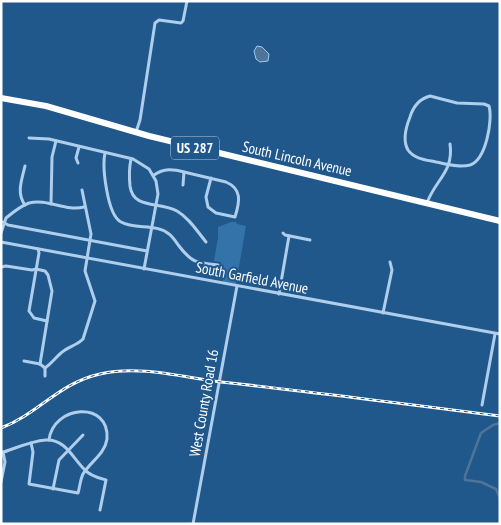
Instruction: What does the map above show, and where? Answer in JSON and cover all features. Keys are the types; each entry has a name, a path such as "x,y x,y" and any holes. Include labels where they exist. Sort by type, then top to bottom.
{"highway":[{"name":"South Lincoln Avenue","path":"1,98 54,108 136,132 500,221"}],"street":[{"path":"136,132 140,120 156,22 159,20 181,23 187,1"},
{"path":"426,97 438,97 457,103 484,104 490,108 484,149 476,162 470,165 459,166 448,164 416,157 408,150 405,140 411,112 426,97"},
{"path":"29,138 56,141 131,159 145,165 154,175 158,189 144,268"},
{"path":"51,204 52,157 56,141"},
{"path":"427,203 432,190 445,175 450,144"},
{"path":"78,163 76,158 79,146"},
{"path":"105,153 107,190 113,214 118,220 169,233 191,260 200,264 218,265"},
{"path":"131,159 129,175 133,197 140,202 173,209 184,216 206,242"},
{"path":"25,166 20,198 25,205"},
{"path":"154,175 167,170 184,172 211,178 227,182 237,190 239,202 235,217 216,213 208,207 206,199 211,178"},
{"path":"183,185 184,172"},
{"path":"45,368 61,353 78,344 84,337 95,301 85,271 90,232 82,190"},
{"path":"1,233 6,218 25,205 36,202 75,209 84,207"},
{"path":"4,222 8,225 147,251"},
{"path":"283,233 288,236 310,240"},
{"path":"279,294 288,236"},
{"name":"South Garfield Avenue","path":"1,242 500,334"},
{"path":"38,249 30,312 34,318 47,321"},
{"path":"383,313 392,270 390,262"},
{"path":"1,267 36,269 46,272 52,285 50,312 40,364"},
{"name":"West County Road 16","path":"193,524 237,286"},
{"path":"482,405 495,334"},
{"path":"24,361 40,364 45,368"},
{"path":"45,368 45,376"},
{"path":"31,443 33,452 28,483 78,493 81,478 85,471 102,452 106,444 106,429 99,418 86,412 69,414 53,427 48,440"},
{"path":"53,488 59,460 83,435"},
{"path":"1,482 5,462 2,452 48,440 60,444 68,450 85,471 106,480 100,510"}],"shaded area":[{"path":"257,46 262,47 269,54 268,61 260,62 256,59 254,51"},
{"path":"231,222 246,226 236,284 223,282 224,270 221,269 221,262 214,261 218,227"}],"waterway":[{"path":"500,423 481,433 465,476 465,480 481,482 496,489 500,498"}],"railway":[{"path":"1,428 26,415 60,391 85,378 100,374 130,371 145,371 500,416"}]}
